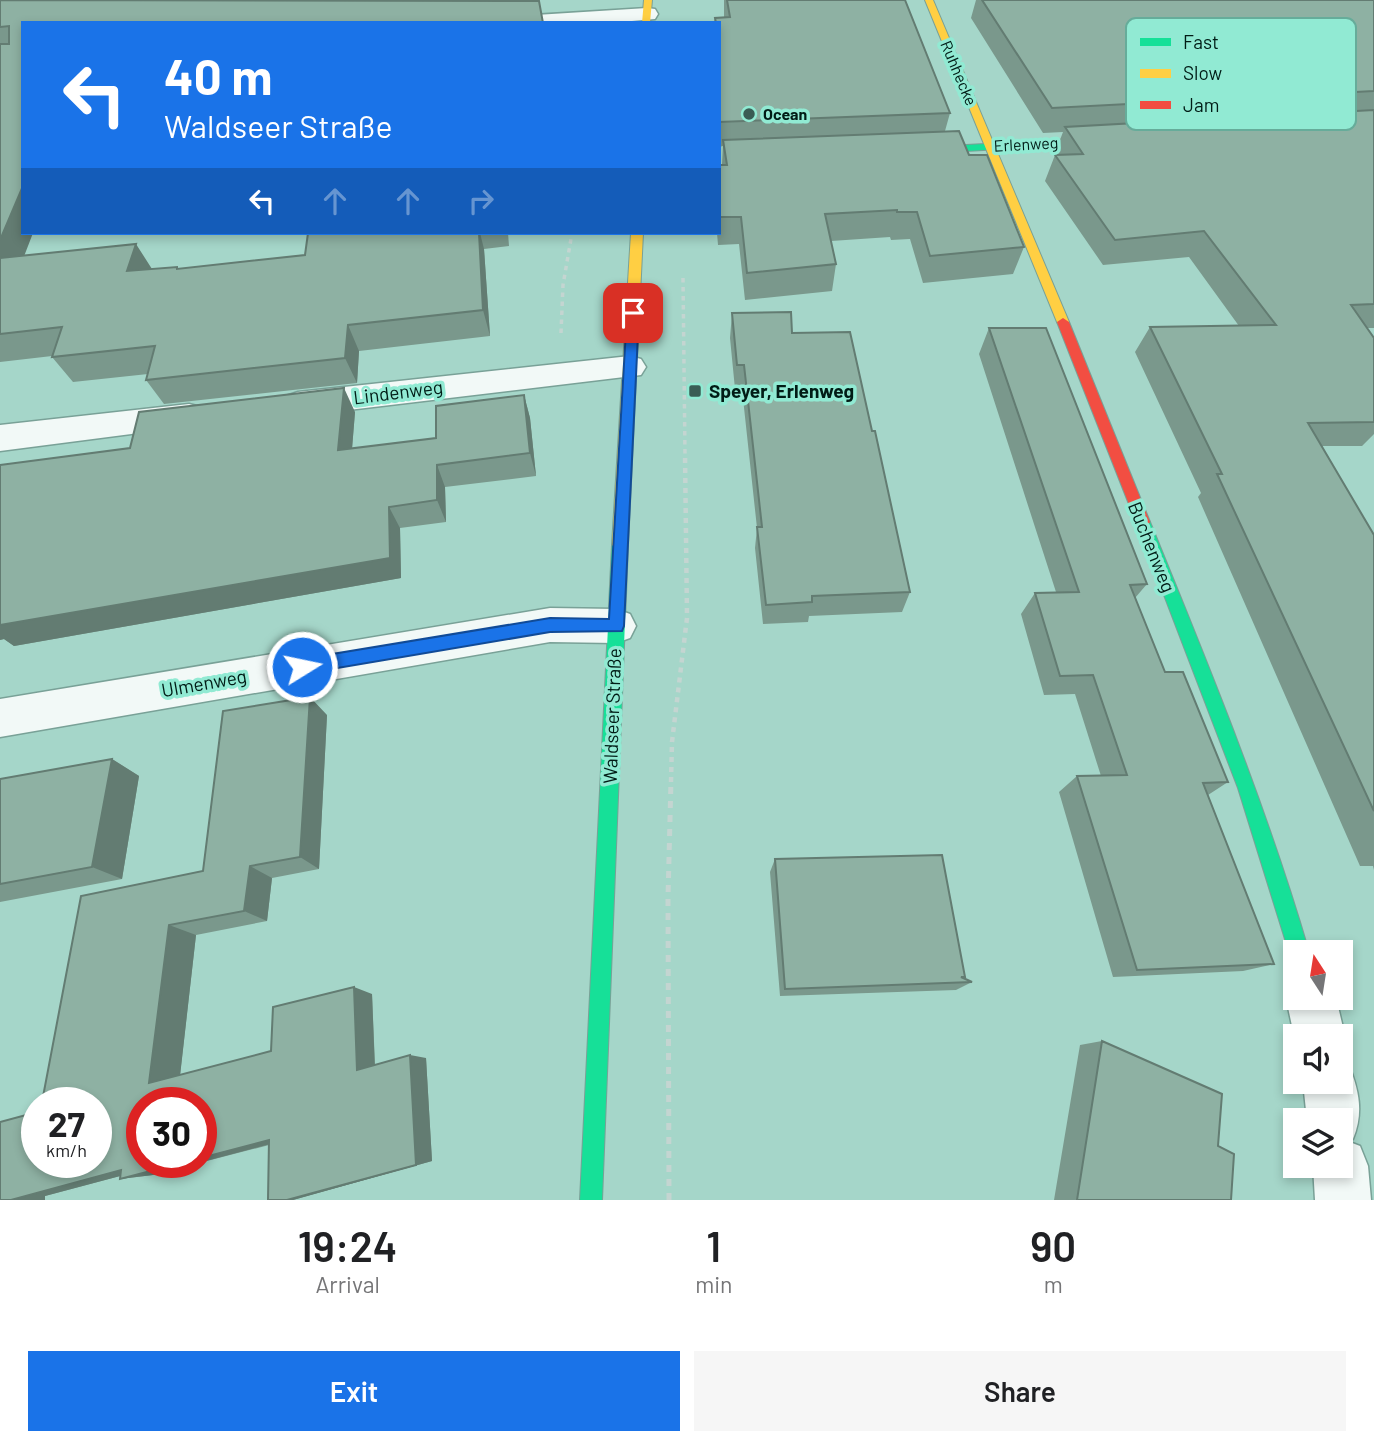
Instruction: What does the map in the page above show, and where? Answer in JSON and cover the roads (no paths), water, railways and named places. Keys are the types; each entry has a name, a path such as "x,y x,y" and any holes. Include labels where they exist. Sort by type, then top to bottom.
{"street":[{"name":"Ruhhecke","path":"929,0 990,146"},
{"path":"528,21 647,12"},
{"name":"Erlenweg","path":"952,148 1126,139"},
{"name":"Buchenweg","path":"990,146 1025,226 1246,783 1296,940"},
{"name":"Waldseer Straße","path":"592,1200 616,626 637,235"},
{"name":"Lindenweg","path":"273,407 630,367"},
{"path":"0,438 218,413"},
{"name":"Ulmenweg","path":"0,718 550,625 616,626"},
{"path":"1341,1178 1343,1200"}],"place":[{"name":"Ocean","path":"749,114"},
{"name":"Speyer, Erlenweg","path":"695,391"}]}
